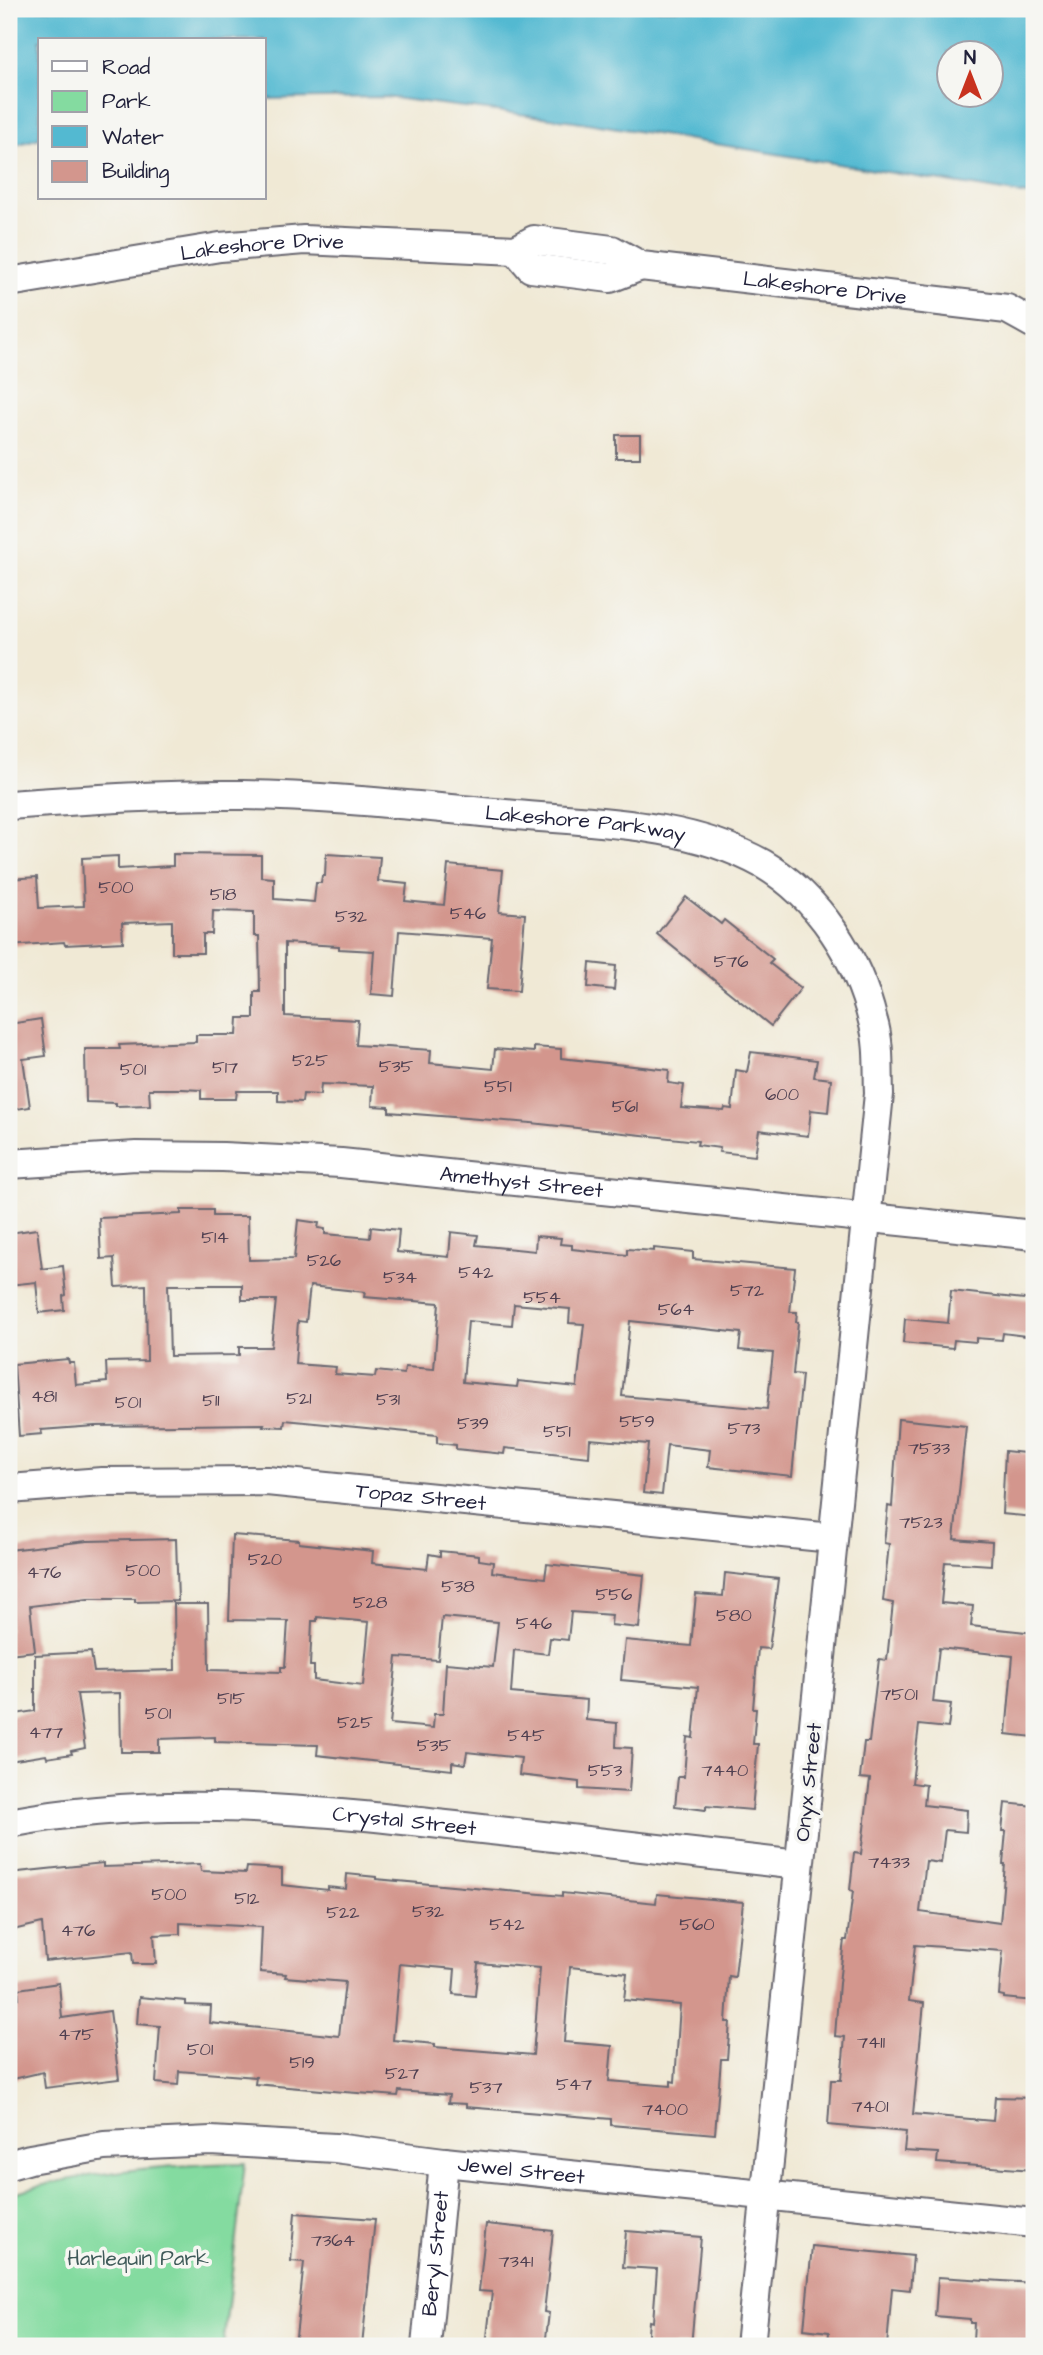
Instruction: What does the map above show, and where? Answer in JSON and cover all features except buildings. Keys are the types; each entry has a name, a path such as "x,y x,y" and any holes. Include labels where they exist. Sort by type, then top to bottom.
{"street":[{"name":"Lakeshore Drive","path":"9,282 220,247 304,240 516,250 531,268 610,278 641,266 1007,309 1034,324"},
{"path":"1007,309 1034,297"},
{"name":"Lakeshore Parkway","path":"9,805 76,799 172,796 242,795 340,799 605,822 665,831 726,846 765,865 789,883 823,917 848,953 865,993 876,1035 879,1094 866,1218"},
{"name":"Amethyst Street","path":"9,1164 136,1156 341,1163 1034,1235"},
{"name":"Onyx Street","path":"750,2346 866,1218"},
{"name":"Topaz Street","path":"9,1489 102,1482 267,1480 832,1538"},
{"name":"Crystal Street","path":"9,1824 94,1810 165,1807 284,1810 381,1817 800,1865"},
{"name":"Jewel Street","path":"9,2165 104,2146 211,2141 335,2148 444,2162 1034,2223"},
{"name":"Beryl Street","path":"426,2346 444,2162"}],"green space":[{"name":"Harlequin Park","path":"245,2163 223,2346 9,2346 9,2194 67,2180 126,2171"}],"water":[{"path":"9,9 1034,9 1034,196 575,121 385,97 266,99 266,38 38,38 38,139 9,147"}]}
